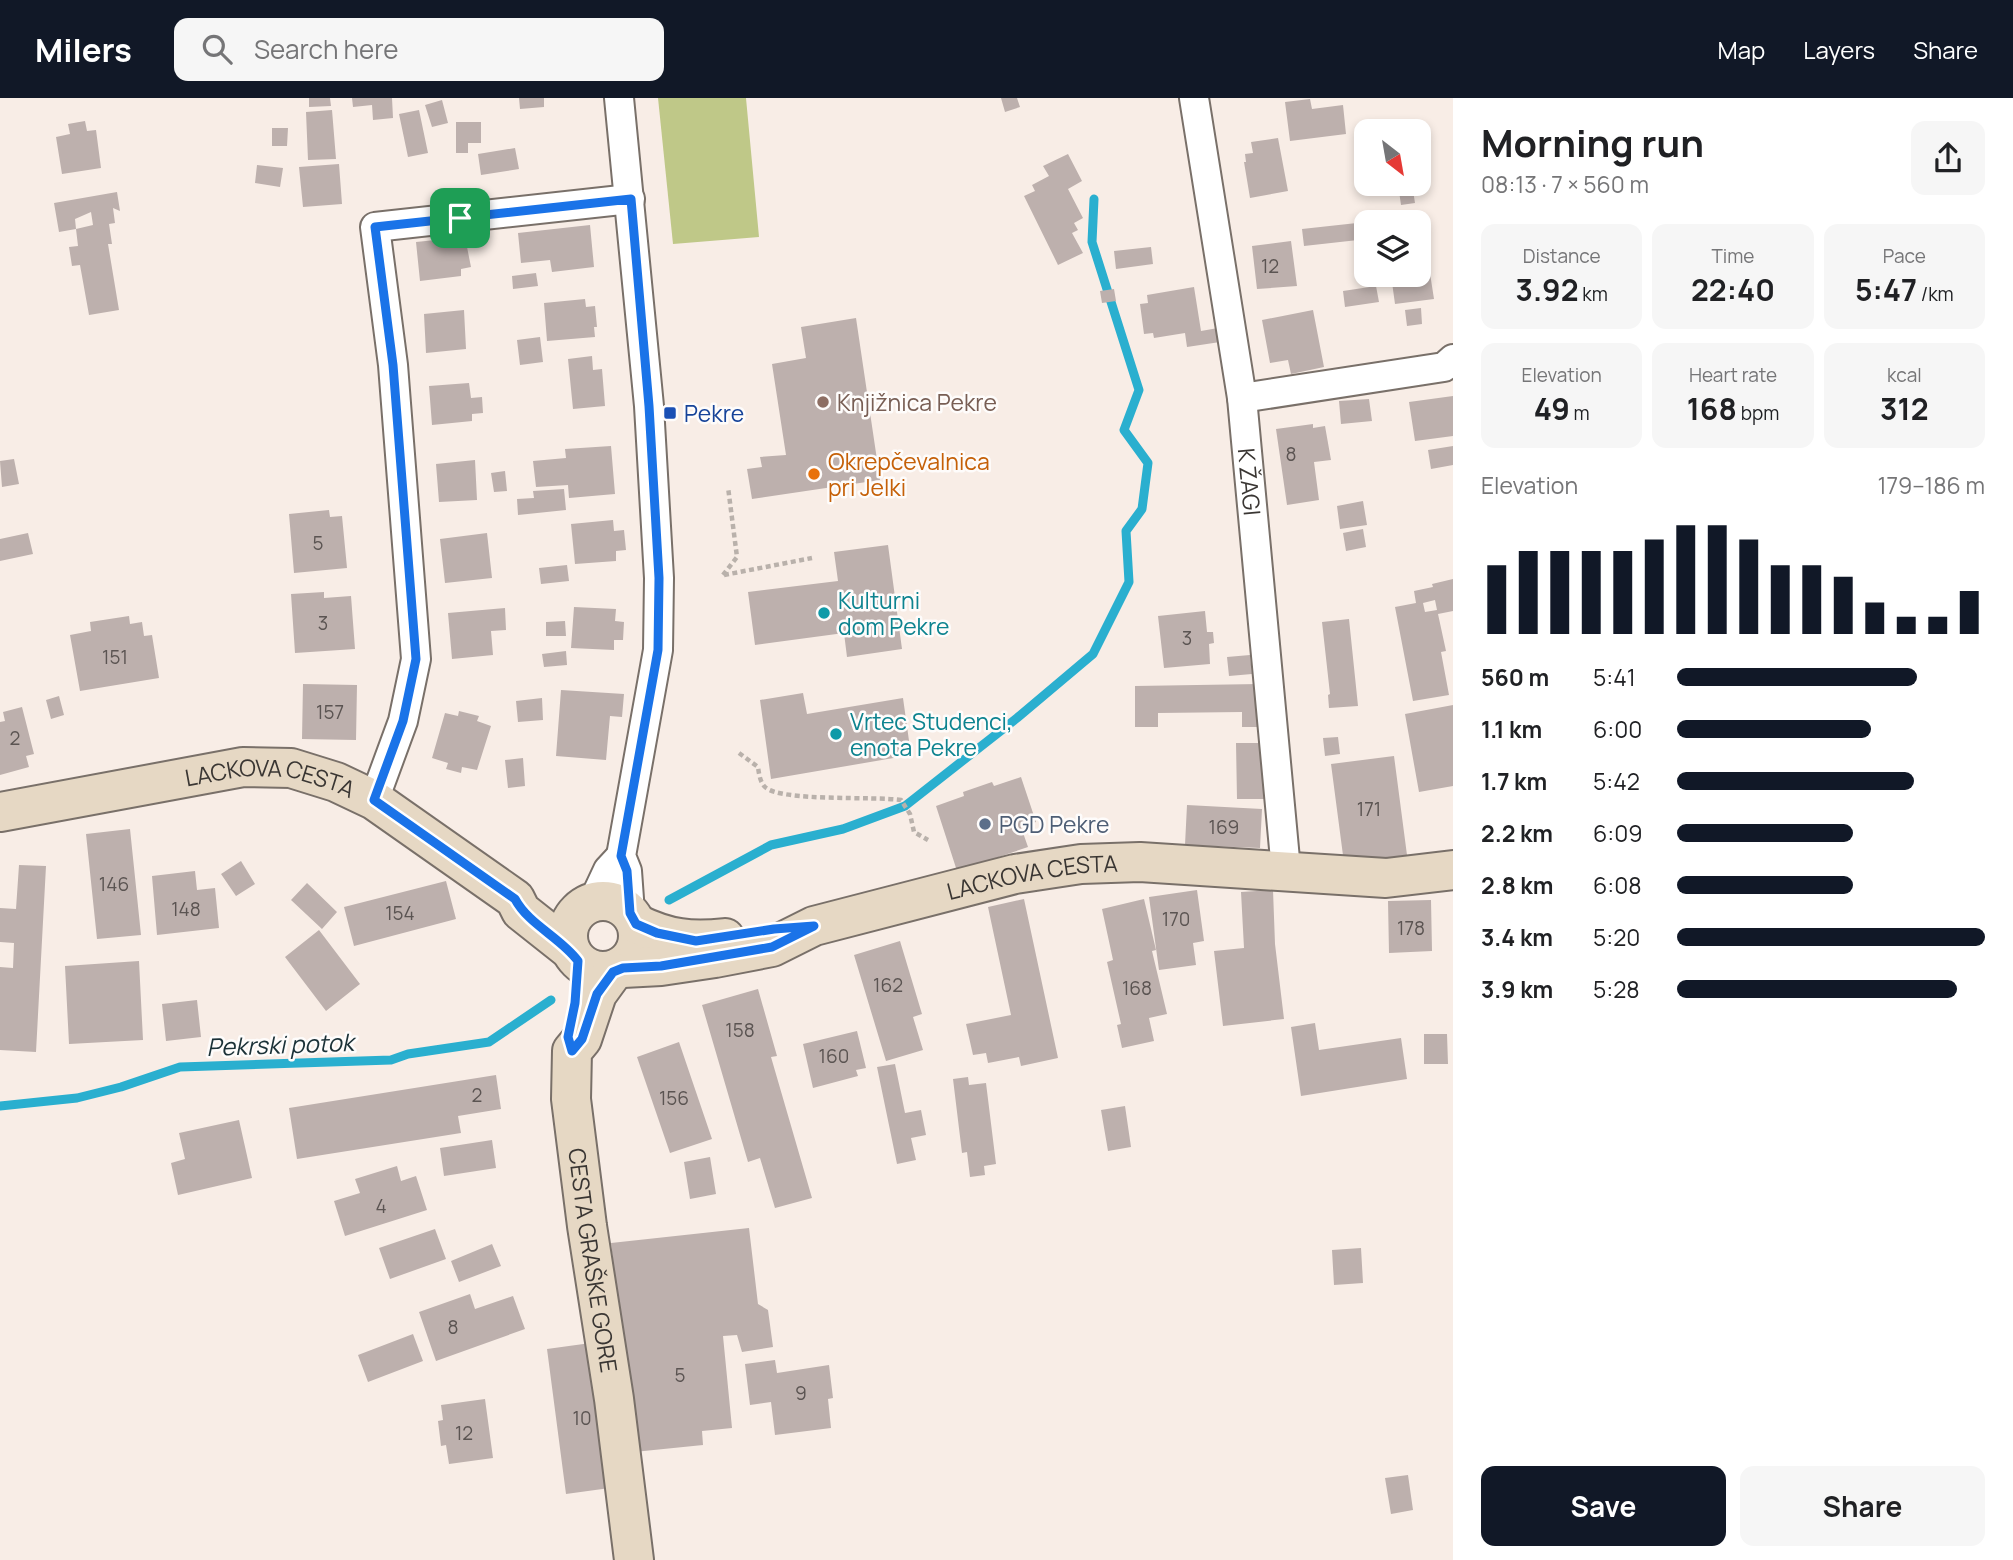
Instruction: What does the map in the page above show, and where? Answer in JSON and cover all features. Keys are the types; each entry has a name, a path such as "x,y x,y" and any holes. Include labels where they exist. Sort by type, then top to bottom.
{"street":[{"path":"573,955 597,972 618,970 632,956 637,942 627,871 621,856 658,650 658,543 649,406 631,199 619,98"},
{"name":"K ŽAGI","path":"1194,98 1242,398 1286,870"},
{"path":"374,800 403,721 416,659 393,365 375,227 631,199"},
{"path":"1242,398 1444,367 1453,359"},
{"name":"LACKOVA CESTA","path":"0,812 243,767 291,768 336,782 374,800 515,899 521,911 573,955"},
{"path":"572,1051 568,1037 575,1003 573,955 567,932 570,920 586,906 608,870 621,856"},
{"name":"LACKOVA CESTA","path":"618,970 706,960 772,947 814,926 1015,874 1060,866 1140,862 1386,878 1453,870"},
{"path":"515,899 586,906 607,900 618,904 633,918 657,933 696,941 814,926"},
{"name":"CESTA GRAŠKE GORE","path":"618,970 597,994 582,1039 572,1051 570,1076 587,1226 614,1399 634,1560"}],"path":[{"path":"728,488 737,556 723,575 812,558"},
{"path":"738,754 758,767 761,782 773,793 844,799 901,800 909,814 914,832 928,840"}],"green space":[{"path":"658,98 746,98 759,237 673,244"}],"building":[{"path":"309,98 330,98 331,106 309,107"},
{"path":"352,98 392,98 393,118 373,120 372,105 353,107"},
{"path":"519,98 544,98 544,107 520,109"},
{"path":"1001,98 1017,98 1020,107 1005,112"},
{"path":"1310,99 1312,109 1343,105 1346,134 1290,141 1285,102"},
{"path":"442,100 448,123 432,127 425,105"},
{"path":"332,110 336,159 308,160 306,112"},
{"path":"419,110 428,153 408,157 399,114"},
{"path":"85,121 87,131 96,130 101,168 62,174 56,137 70,134 68,124"},
{"path":"456,122 481,122 481,143 468,143 468,153 456,153"},
{"path":"272,128 288,128 287,146 272,146"},
{"path":"1278,138 1288,191 1250,198 1245,154 1253,153 1251,142"},
{"path":"515,148 519,169 481,175 478,154"},
{"path":"1068,154 1082,181 1068,189 1083,218 1074,223 1078,230 1072,233 1083,253 1058,265 1024,196 1035,191 1032,185 1049,176 1043,166"},
{"path":"339,164 342,204 303,207 299,167"},
{"path":"257,165 283,168 280,187 255,183"},
{"path":"117,192 120,211 113,208 115,223 109,224 112,244 108,244 119,310 89,315 80,265 72,266 69,247 78,246 76,229 59,232 54,203","holes":["91,212 93,225 76,229 75,219"]},
{"path":"1400,196 1414,196 1415,203 1401,205"},
{"path":"488,219 489,235 472,237 471,221"},
{"path":"1354,223 1354,240 1304,246 1302,229"},
{"path":"590,225 594,267 552,272 550,260 521,263 518,233"},
{"path":"465,237 471,267 461,269 461,276 420,281 416,242"},
{"path":"1291,241 1297,286 1257,289 1252,246"},
{"path":"1151,247 1153,264 1116,269 1114,251"},
{"path":"536,273 538,286 513,289 512,276"},
{"path":"1431,280 1434,299 1395,304 1393,287 1431,287"},
{"path":"1194,287 1201,331 1218,328 1220,342 1187,347 1185,333 1154,338 1153,333 1144,334 1140,304 1148,303 1147,295"},
{"path":"1376,287 1379,302 1345,307 1343,291"},
{"path":"1114,289 1116,301 1102,303 1100,291"},
{"path":"585,299 586,307 595,306 595,337 547,341 544,303"},
{"path":"1421,308 1422,324 1407,326 1405,310"},
{"path":"464,310 466,349 426,353 424,314"},
{"path":"1313,310 1324,367 1291,374 1288,360 1270,363 1262,320"},
{"name":"Knjižnica Pekre","path":"856,318 880,480 752,499 747,469 762,467 760,457 786,455 772,364 806,358 801,327"},
{"path":"540,337 543,362 520,365 517,340"},
{"path":"592,356 593,370 602,369 605,406 573,409 568,359"},
{"path":"469,383 471,398 482,397 483,413 472,414 472,421 432,425 429,386"},
{"path":"1453,396 1453,436 1415,441 1409,402"},
{"path":"1369,399 1372,421 1341,424 1339,401"},
{"path":"1313,424 1313,428 1325,426 1331,460 1314,462 1319,500 1287,505 1276,429"},
{"path":"611,446 615,494 569,498 568,485 536,487 533,461 566,458 565,449"},
{"path":"1453,446 1453,465 1431,469 1428,450"},
{"path":"14,459 19,484 2,487 0,461"},
{"path":"475,460 477,500 439,502 436,464"},
{"path":"505,471 507,491 494,492 491,473"},
{"path":"564,489 566,510 518,515 517,499 534,498 533,491"},
{"path":"1363,501 1367,525 1340,529 1337,506"},
{"path":"329,510 330,517 342,516 347,568 294,573 289,514"},
{"path":"613,520 614,531 624,530 626,550 616,551 616,561 575,564 571,524"},
{"path":"1363,529 1366,547 1346,551 1343,533"},
{"path":"28,533 33,554 0,561 0,539"},
{"path":"487,533 492,578 445,583 440,539"},
{"name":"Kulturni dom Pekre","path":"888,545 902,649 847,657 844,633 755,645 748,592 838,581 834,552"},
{"path":"567,565 569,581 541,584 539,568"},
{"path":"1453,579 1453,611 1438,614 1446,651 1441,652 1449,695 1413,701 1395,607 1416,603 1414,591 1433,587 1432,584","holes":["1435,600 1437,610 1425,612 1423,603"]},
{"path":"324,592 324,598 351,596 355,649 295,653 291,594"},
{"path":"574,607 616,609 615,621 624,622 623,640 614,640 614,650 571,648"},
{"path":"505,608 506,630 491,631 493,655 452,659 448,613"},
{"path":"1205,611 1207,632 1213,632 1214,643 1209,644 1210,664 1164,668 1158,616"},
{"path":"129,616 130,624 142,622 144,636 152,635 159,678 80,691 70,635 91,631 90,622"},
{"path":"1349,619 1358,706 1329,708 1330,694 1322,622"},
{"path":"565,621 566,636 546,636 546,622"},
{"path":"566,651 567,665 544,667 542,654"},
{"path":"1250,655 1252,674 1229,676 1227,657"},
{"path":"303,684 357,685 356,740 302,739"},
{"path":"1259,684 1260,727 1242,727 1242,712 1158,713 1158,727 1135,727 1135,686"},
{"path":"561,690 624,694 622,717 610,716 606,760 556,756"},
{"name":"Vrtec Studenci, enota Pekre","path":"803,693 807,714 903,698 911,755 771,779 760,700"},
{"path":"59,696 64,715 51,719 46,700"},
{"path":"542,698 543,720 518,722 516,701"},
{"path":"1453,705 1453,786 1419,792 1405,714"},
{"path":"22,707 34,754 26,756 29,767 0,775 0,722 5,721 3,712"},
{"path":"459,711 479,716 477,721 491,726 477,770 462,767 461,773 446,769 448,763 432,758 445,713 458,716"},
{"path":"1338,737 1340,754 1325,756 1323,738"},
{"path":"1236,743 1263,743 1264,799 1237,799"},
{"path":"1394,756 1407,855 1344,863 1331,764"},
{"path":"523,758 525,786 508,788 505,760"},
{"name":"PGD Pekre","path":"1021,777 1036,822 1021,827 1028,847 957,871 936,806 964,796 963,792 992,782 994,786"},
{"path":"1187,805 1262,809 1260,848 1185,845"},
{"path":"130,829 141,935 97,939 86,834"},
{"path":"241,861 255,884 236,896 221,874"},
{"path":"19,865 46,866 36,1052 0,1050 0,967 13,968 14,943 0,942 0,908 16,909"},
{"path":"195,871 197,890 215,888 219,928 157,935 152,876"},
{"path":"446,881 456,919 354,946 344,907"},
{"path":"307,883 337,912 322,929 291,900"},
{"path":"1197,890 1204,941 1193,943 1196,965 1159,970 1149,897"},
{"path":"1273,890 1275,944 1284,1019 1223,1026 1214,951 1244,948 1241,892"},
{"path":"1024,899 1058,1058 1021,1066 1019,1057 988,1063 986,1053 973,1055 966,1024 1011,1015 988,907"},
{"path":"1144,899 1156,950 1152,951 1167,1014 1149,1018 1154,1041 1122,1048 1117,1025 1121,1024 1107,962 1113,960 1102,909"},
{"path":"1431,900 1432,951 1389,953 1388,901"},
{"path":"319,930 360,984 326,1011 285,957"},
{"path":"900,941 922,1014 913,1017 923,1050 886,1061 854,955"},
{"path":"139,961 143,1040 69,1044 65,966"},
{"path":"758,989 777,1056 771,1057 812,1198 775,1208 760,1158 748,1162 702,1005"},
{"path":"197,1000 201,1037 166,1041 162,1004"},
{"path":"1315,1023 1319,1050 1401,1038 1407,1079 1301,1096 1291,1027"},
{"path":"857,1031 866,1068 856,1070 858,1076 813,1088 803,1044"},
{"path":"1424,1034 1447,1034 1448,1064 1424,1064"},
{"path":"679,1042 712,1139 670,1153 637,1057"},
{"path":"895,1064 905,1113 921,1110 926,1135 911,1138 916,1160 897,1164 877,1067"},
{"path":"496,1075 501,1109 458,1116 461,1133 297,1159 289,1108"},
{"path":"968,1077 969,1085 986,1083 996,1164 984,1166 985,1175 970,1177 967,1152 962,1153 953,1079"},
{"path":"1125,1106 1131,1147 1108,1151 1101,1110"},
{"path":"239,1120 252,1178 178,1195 171,1163 185,1159 179,1133"},
{"path":"492,1140 496,1168 444,1176 440,1148"},
{"path":"710,1157 716,1194 690,1199 684,1162"},
{"path":"397,1166 401,1181 416,1176 427,1210 345,1236 334,1201 360,1193 355,1179"},
{"path":"749,1228 758,1304 768,1310 773,1347 742,1352 737,1335 723,1336 732,1428 702,1431 703,1445 634,1452 611,1243"},
{"path":"435,1229 446,1259 390,1279 379,1248"},
{"path":"492,1244 501,1266 459,1282 451,1261"},
{"path":"1361,1248 1363,1283 1334,1285 1332,1250"},
{"path":"470,1294 475,1309 513,1296 525,1329 436,1361 419,1312"},
{"path":"413,1334 423,1361 368,1382 358,1355"},
{"path":"598,1342 617,1487 566,1494 547,1349"},
{"path":"775,1360 777,1373 829,1365 833,1398 828,1399 831,1428 775,1435 771,1402 750,1405 745,1364"},
{"path":"485,1399 493,1458 449,1464 446,1445 441,1446 438,1421 443,1420 441,1405"},
{"path":"1408,1475 1413,1510 1391,1514 1385,1478"}],"waterway":[{"path":"669,900 771,845 843,829 905,806 1093,654 1129,582 1126,531 1142,509 1148,463 1124,430 1139,390 1092,242 1094,199"},
{"name":"Pekrski potok","path":"0,1106 77,1098 121,1087 180,1067 391,1060 408,1054 489,1042 551,1000"}],"place":[{"name":"Knjižnica Pekre","path":"823,402"},
{"name":"Pekre","path":"670,413"},
{"name":"Okrepčevalnica pri Jelki","path":"814,474"},
{"name":"Kulturni dom Pekre","path":"824,613"},
{"name":"Vrtec Studenci, enota Pekre","path":"836,734"},
{"name":"PGD Pekre","path":"985,824"}],"route":[{"path":"631,199 649,406 659,578 658,650 621,856 627,871 630,913 636,924 649,930 696,941 814,926 772,947 661,966 623,968 613,972 597,994 582,1039 572,1051 568,1037 575,1003 578,961 569,950 521,911 515,899 374,800 403,721 416,659 393,365 375,227 460,218 631,199"}]}
